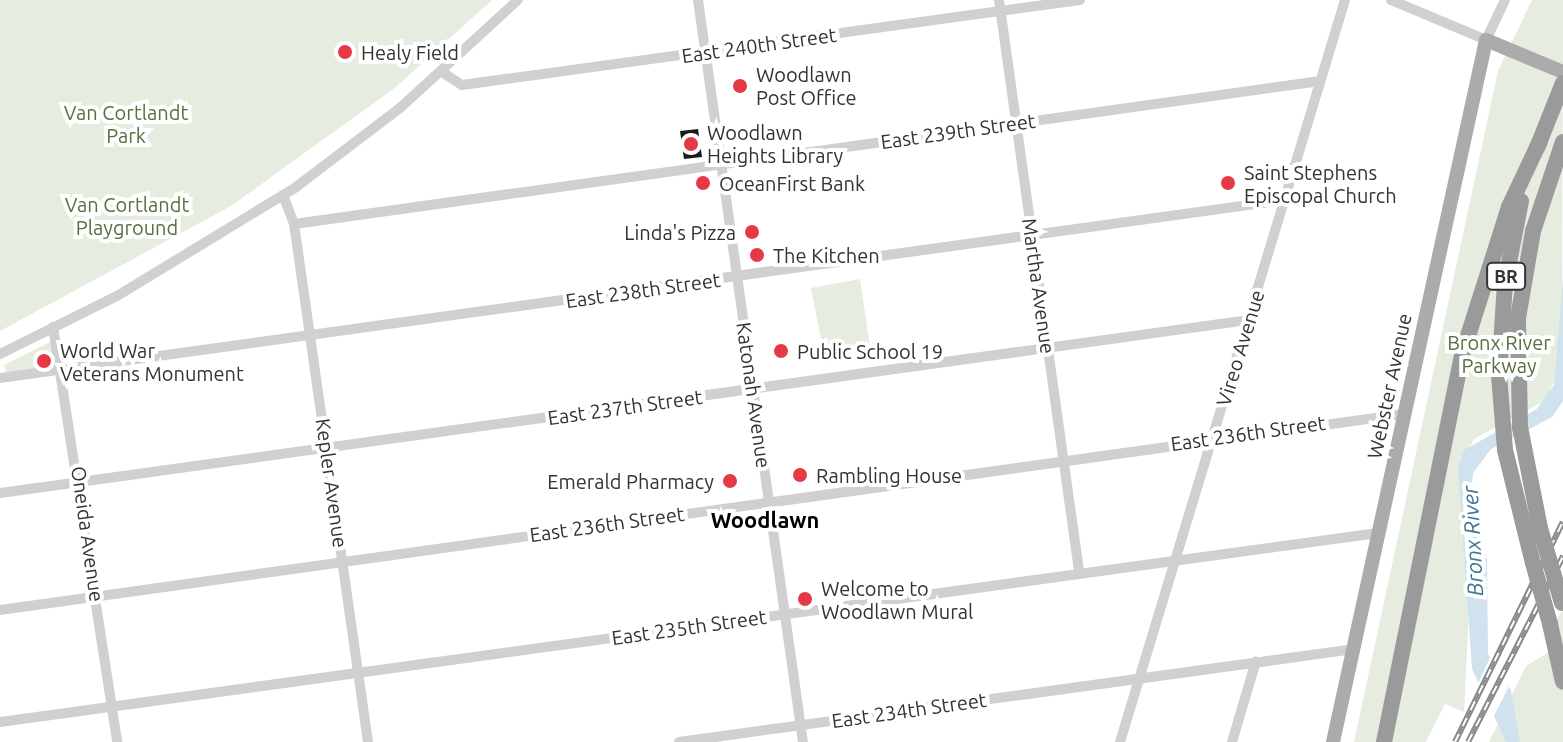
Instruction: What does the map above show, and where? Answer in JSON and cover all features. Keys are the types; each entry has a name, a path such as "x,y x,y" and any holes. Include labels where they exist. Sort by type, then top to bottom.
{"highway":[{"name":"BR","path":"1563,83 1540,141 1505,283 1501,415 1505,450 1563,682"},
{"path":"1384,742 1462,355 1509,207 1540,141"},
{"name":"BR","path":"1562,606 1540,528 1522,446 1518,404 1524,275 1563,142"}],"main road":[{"path":"1486,40 1563,72"},
{"name":"Webster Avenue","path":"1333,742 1486,40"}],"street":[{"path":"0,354 53,327 283,195 442,72 518,0"},
{"name":"Katonah Avenue","path":"698,0 803,742"},
{"name":"East 240th Street","path":"442,72 462,85 706,53 1000,6 1080,0"},
{"name":"Vireo Avenue","path":"1120,742 1345,0"},
{"path":"1391,0 1486,40 1505,0"},
{"name":"Martha Avenue","path":"1000,6 1079,571"},
{"name":"East 239th Street","path":"294,224 1320,81"},
{"path":"283,195 294,224"},
{"name":"East 238th Street","path":"0,378 1285,200"},
{"name":"Kepler Avenue","path":"294,224 368,742"},
{"name":"East 237th Street","path":"0,493 1249,320"},
{"name":"Oneida Avenue","path":"53,327 64,370 117,742"},
{"name":"East 236th Street","path":"0,610 1213,438 1404,414"},
{"name":"East 235th Street","path":"0,722 1177,557 1378,533"},
{"name":"East 234th Street","path":"679,742 1354,649"},
{"path":"1232,742 1256,661"}],"green space":[{"name":"Van Cortlandt Park","path":"0,0 492,0 396,87 231,206 0,331"},
{"name":"Bronx River Parkway","path":"1532,0 1563,0 1562,350 1546,400 1474,439 1460,467 1470,590 1464,712 1445,704 1426,742 1354,742 1498,71"},
{"path":"860,279 871,354 826,363 811,288"},
{"path":"52,341 59,369 7,376 4,365"},
{"path":"1563,609 1563,742 1489,742 1526,666 1549,652 1546,639"}],"water":[{"name":"Bronx River","path":"1563,278 1563,401 1552,417 1491,449 1473,473 1471,497 1487,560 1488,654 1511,690 1520,742 1506,742 1472,669 1458,468 1464,450 1537,409 1554,385"}],"pier":[{"path":"1492,653 1511,682 1491,722 1475,691"}],"building":[{"name":"Woodlawn Heights Library","path":"698,129 702,157 684,159 680,131"}],"railway":[{"path":"1455,742 1563,522"},
{"path":"1468,742 1563,556"}],"place":[{"name":"Healy Field","path":"345,52"},
{"name":"Woodlawn Post Office","path":"740,86"},
{"name":"Woodlawn Heights Library","path":"691,144"},
{"name":"OceanFirst Bank","path":"703,183"},
{"name":"Saint Stephens Episcopal Church","path":"1228,183"},
{"name":"Linda's Pizza","path":"752,232"},
{"name":"The Kitchen","path":"757,255"},
{"name":"Public School 19","path":"781,351"},
{"name":"World War Veterans Monument","path":"44,361"},
{"name":"Rambling House","path":"800,475"},
{"name":"Emerald Pharmacy","path":"730,481"},
{"name":"Welcome to Woodlawn Mural","path":"805,599"}],"district":[{"name":"Woodlawn","path":"765,520"}],"park label":[{"name":"Van Cortlandt Playground","path":"127,216"}]}
